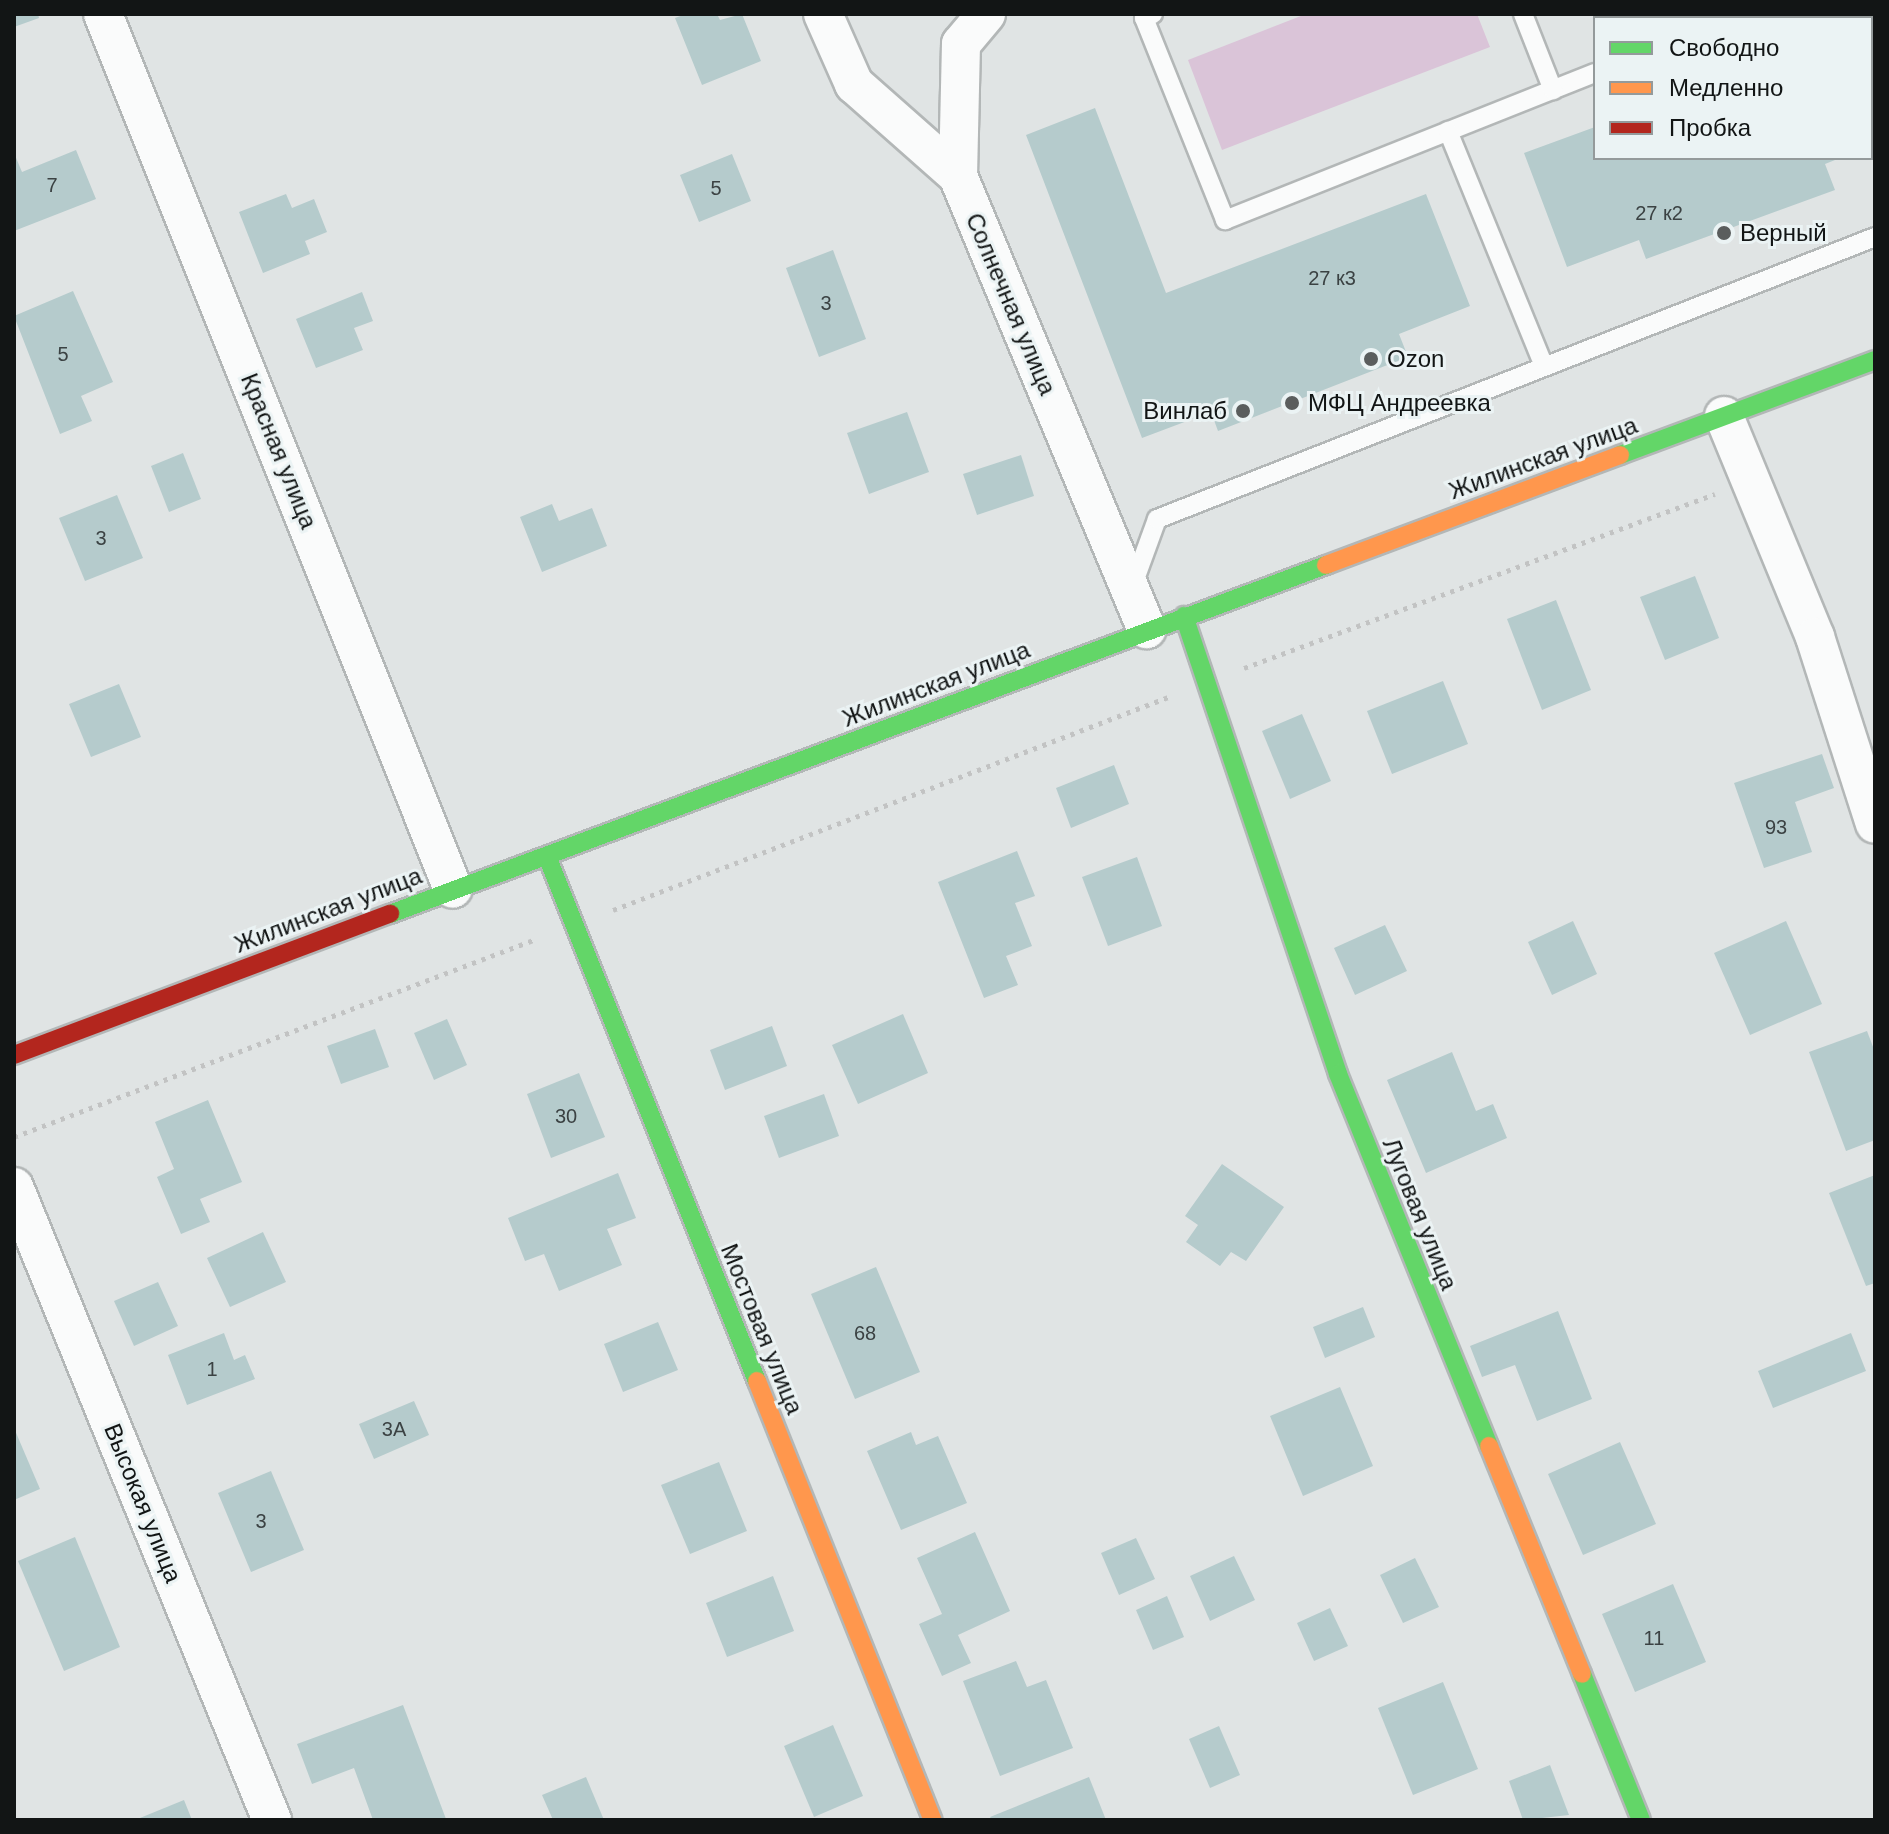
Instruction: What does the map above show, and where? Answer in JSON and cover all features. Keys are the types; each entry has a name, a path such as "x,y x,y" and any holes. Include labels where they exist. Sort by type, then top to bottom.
{"street":[{"name":"Красная улица","path":"103,14 453,889"},
{"name":"Солнечная улица","path":"823,14 854,84 958,176 1133,585 1147,629"},
{"path":"958,176 961,44 986,14"},
{"name":"Жилинская улица","path":"14,1055 1147,629 1875,360"},
{"path":"1724,416 1815,637 1875,824"},
{"name":"Луговая улица","path":"1184,616 1338,1074 1641,1820"},
{"name":"Мостовая улица","path":"547,856 933,1820"},
{"name":"Высокая улица","path":"14,1187 272,1820"}],"lane":[{"path":"1153,14 1144,18 1225,220 1593,74"},
{"path":"1523,14 1553,90"},
{"path":"1448,131 1543,364"},
{"path":"1133,585 1157,519 1543,364 1875,237"}],"path":[{"path":"14,1137 1206,683 1750,482"}],"shaded area":[{"path":"1306,14 1477,14 1490,47 1222,150 1188,60"}],"building":[{"path":"14,14 38,14 39,18 14,27"},
{"path":"686,14 717,14 720,20 742,14 761,61 702,85 675,18"},
{"path":"1095,108 1166,293 1426,194 1470,306 1399,334 1408,357 1218,431 1211,412 1142,438 1026,135"},
{"path":"1593,128 1593,160 1835,160 1825,164 1835,190 1646,259 1639,240 1567,267 1524,153"},
{"path":"76,150 96,199 14,231 14,153 22,172"},
{"path":"732,154 751,201 699,222 680,175"},
{"path":"286,194 292,208 314,199 327,232 305,241 310,254 263,273 239,212"},
{"path":"833,250 866,339 819,357 786,268"},
{"path":"73,291 113,382 81,396 92,421 60,434 14,316"},
{"path":"362,292 373,321 354,328 363,350 316,368 296,319"},
{"path":"907,412 929,472 869,494 847,433"},
{"path":"183,453 201,499 169,512 151,466"},
{"path":"1021,455 1034,496 977,515 963,474"},
{"path":"117,495 143,558 85,581 59,518"},
{"path":"552,504 559,521 592,508 607,546 542,572 520,517"},
{"path":"1695,576 1719,638 1665,660 1640,597"},
{"path":"1556,600 1591,690 1542,710 1507,619"},
{"path":"1443,681 1468,744 1392,774 1367,711"},
{"path":"119,684 141,737 91,757 69,704"},
{"path":"1302,714 1331,781 1290,799 1262,731"},
{"path":"1822,754 1834,788 1795,802 1812,852 1764,868 1734,783"},
{"path":"1114,765 1129,804 1071,828 1056,788"},
{"path":"1017,851 1035,896 1015,903 1032,946 1006,956 1018,985 984,998 938,882"},
{"path":"1137,857 1162,926 1108,946 1082,877"},
{"path":"1573,921 1597,974 1552,995 1528,942"},
{"path":"1786,921 1822,1004 1750,1035 1714,953"},
{"path":"1385,925 1407,971 1355,995 1334,948"},
{"path":"903,1014 928,1073 858,1104 832,1045"},
{"path":"447,1019 467,1065 434,1080 414,1033"},
{"path":"772,1026 787,1066 725,1090 710,1050"},
{"path":"375,1029 389,1067 341,1084 327,1046"},
{"path":"1867,1031 1875,1052 1875,1140 1846,1151 1809,1052"},
{"path":"1452,1052 1476,1111 1493,1104 1507,1138 1426,1173 1387,1080"},
{"path":"579,1073 605,1137 551,1158 527,1094"},
{"path":"824,1094 839,1136 779,1158 764,1116"},
{"path":"208,1100 242,1182 200,1199 210,1222 181,1234 157,1177 174,1169 155,1122"},
{"path":"1222,1164 1284,1207 1246,1261 1231,1252 1220,1266 1186,1242 1198,1225 1185,1216"},
{"path":"618,1173 636,1218 607,1229 622,1265 559,1291 544,1254 525,1261 508,1218"},
{"path":"1875,1175 1875,1283 1866,1286 1829,1193"},
{"path":"263,1232 286,1282 230,1307 207,1258"},
{"path":"876,1267 920,1372 855,1399 811,1294"},
{"path":"158,1282 178,1326 134,1346 114,1301"},
{"path":"1363,1307 1375,1337 1325,1358 1313,1327"},
{"path":"1558,1311 1592,1399 1537,1421 1515,1365 1482,1377 1470,1346"},
{"path":"658,1322 678,1370 623,1392 604,1344"},
{"path":"224,1333 234,1360 245,1355 255,1379 187,1405 168,1355"},
{"path":"1851,1333 1866,1371 1773,1408 1758,1371"},
{"path":"1340,1387 1373,1466 1303,1496 1270,1416"},
{"path":"414,1401 429,1435 374,1459 359,1424"},
{"path":"14,1428 40,1489 14,1500"},
{"path":"911,1432 916,1445 938,1436 967,1503 901,1530 867,1451"},
{"path":"1620,1442 1656,1524 1583,1555 1548,1474"},
{"path":"719,1462 747,1531 690,1554 661,1485"},
{"path":"271,1471 304,1550 251,1572 218,1493"},
{"path":"975,1532 1010,1611 958,1635 971,1663 942,1676 919,1624 942,1614 917,1558"},
{"path":"75,1537 120,1647 64,1671 18,1561"},
{"path":"1136,1538 1155,1579 1119,1595 1101,1553"},
{"path":"1234,1556 1255,1600 1210,1621 1190,1576"},
{"path":"1415,1558 1439,1607 1403,1623 1380,1575"},
{"path":"773,1576 794,1631 727,1657 706,1603"},
{"path":"1673,1584 1706,1662 1635,1692 1602,1614"},
{"path":"1167,1596 1184,1637 1153,1650 1136,1610"},
{"path":"1330,1608 1348,1646 1314,1661 1297,1623"},
{"path":"1016,1661 1027,1687 1046,1680 1073,1748 1000,1776 963,1681"},
{"path":"1443,1682 1478,1769 1413,1795 1378,1708"},
{"path":"403,1705 446,1819 373,1820 354,1768 312,1784 297,1744"},
{"path":"833,1725 863,1796 814,1817 784,1746"},
{"path":"1219,1726 1240,1775 1210,1788 1189,1739"},
{"path":"1550,1765 1569,1815 1523,1820 1509,1781"},
{"path":"586,1777 604,1820 553,1820 542,1795"},
{"path":"1089,1777 1106,1820 992,1820 990,1817"},
{"path":"184,1800 192,1820 135,1820"}],"traffic: fast":[{"path":"1620,455 1875,360"},
{"path":"390,914 1326,565"},
{"path":"1184,616 1338,1074 1489,1446"},
{"path":"547,856 757,1381"},
{"path":"1582,1674 1641,1820"}],"traffic: slow":[{"path":"1326,565 1620,455"},
{"path":"757,1381 933,1820"},
{"path":"1489,1446 1582,1674"}],"traffic: jam":[{"path":"14,1055 390,914"}],"place":[{"name":"Верный","path":"1724,233"},
{"name":"Ozon","path":"1371,359"},
{"name":"МФЦ Андреевка","path":"1292,403"},
{"name":"Винлаб","path":"1243,411"}]}
